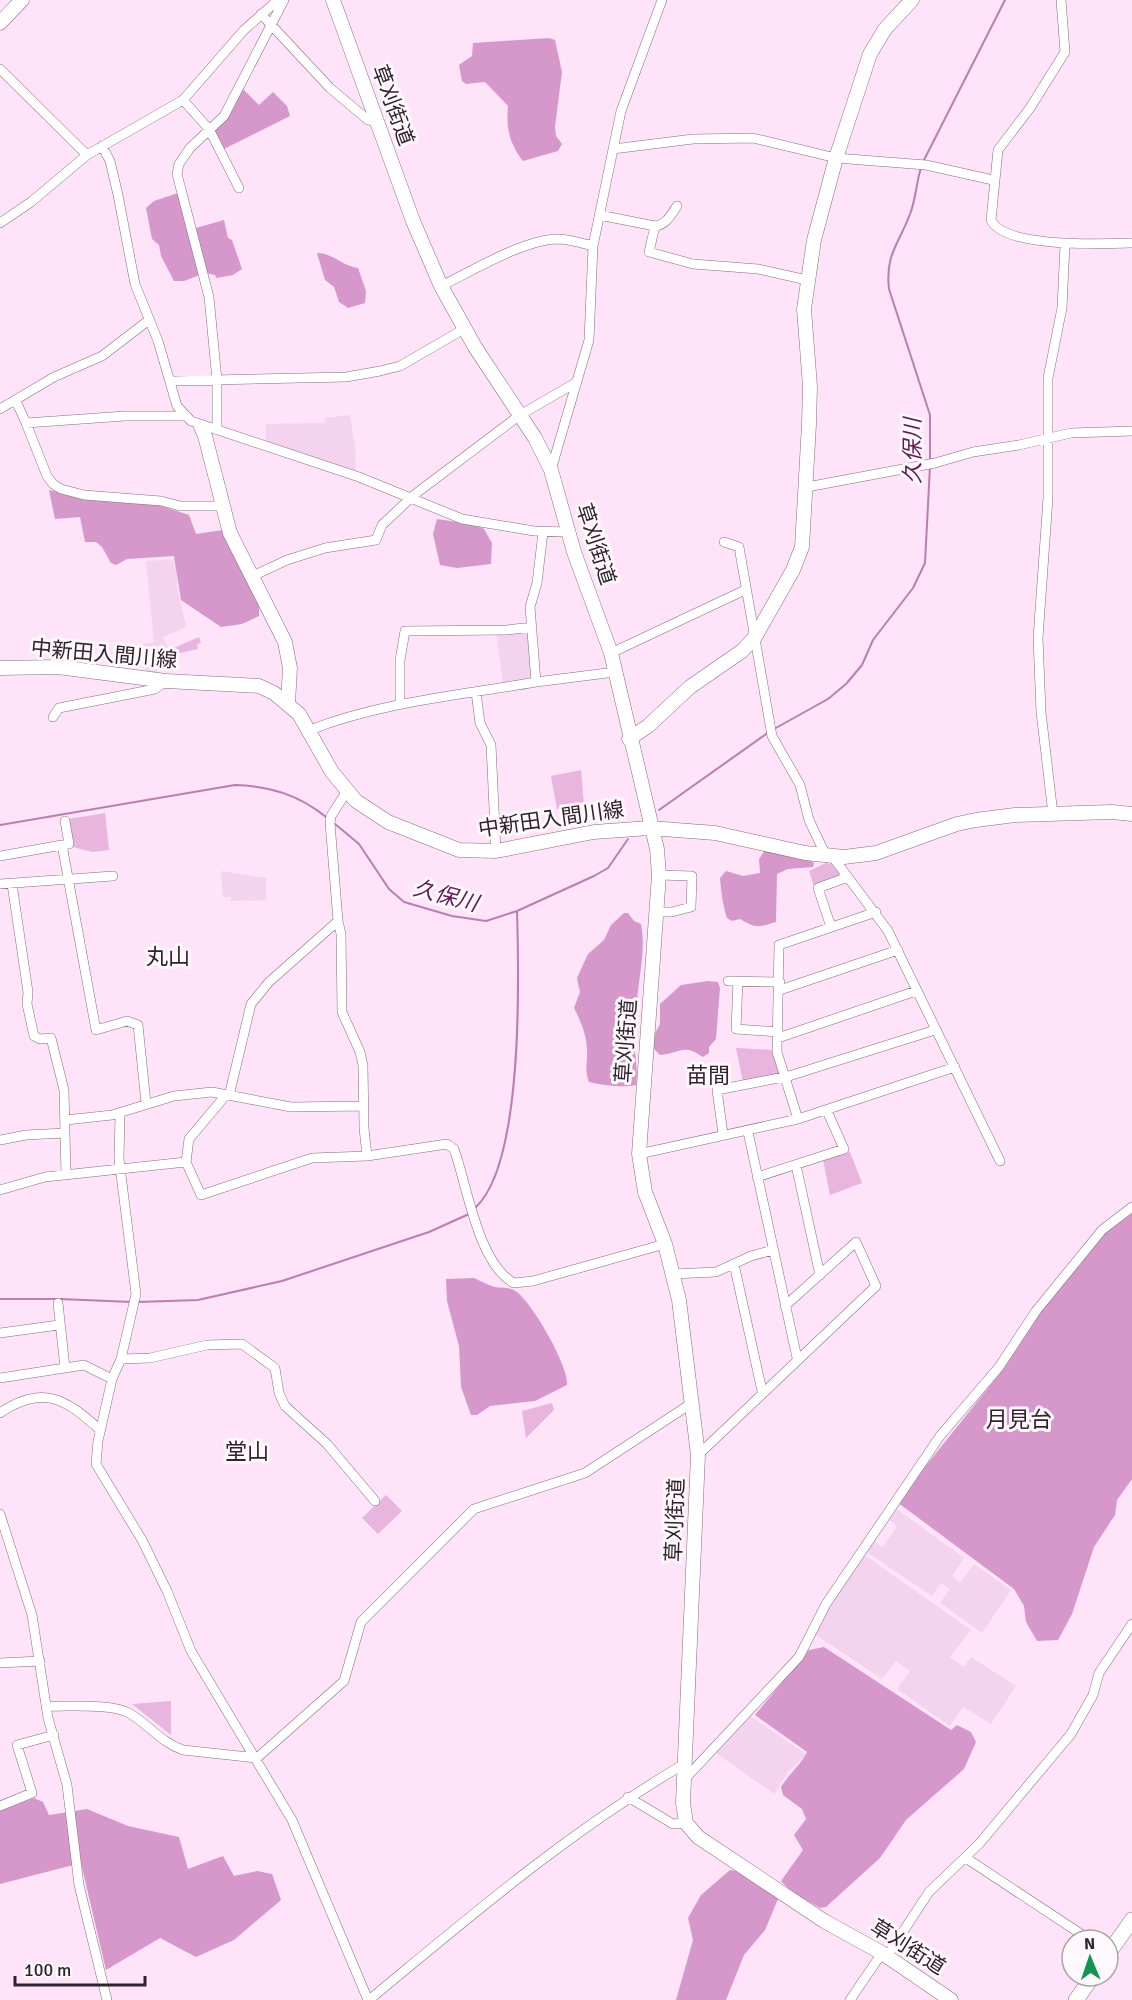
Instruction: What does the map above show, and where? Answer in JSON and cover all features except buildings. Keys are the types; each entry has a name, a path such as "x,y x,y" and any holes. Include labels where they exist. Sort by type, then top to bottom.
{"main road":[{"path":"1120,1936 1132,1920"}],"street":[{"path":"0,23 22,0"},
{"path":"0,223 31,202 87,155 183,100 261,14 278,0"},
{"path":"217,430 217,381 209,297 177,174 179,164 190,148 224,116 269,26 285,0"},
{"name":"草刈街道","path":"333,0 413,221 441,286 464,329 535,438 550,470 568,532 610,653 650,828 657,849 659,875 639,1154 645,1192 674,1274 698,1455 684,1764 686,1823 698,1837 795,1902 884,1954 951,2000"},
{"path":"550,470 589,340 593,246 621,111 662,0"},
{"path":"629,739 648,726 690,687 742,651 754,637 788,579 802,547 807,487 810,386 804,309 814,240 836,158 870,54 885,29 912,0"},
{"path":"1061,0 1065,52 1030,108 1002,145 993,180 990,215 993,224 998,229 1029,239 1065,244 1132,243"},
{"path":"261,14 269,26 330,88 368,120 376,121"},
{"path":"0,69 87,155"},
{"path":"183,100 209,129 239,188"},
{"path":"613,149 693,139 753,138 836,158 926,165 993,180"},
{"path":"102,146 110,161 135,284 171,381 177,406 201,427 206,436 232,539 285,642 290,668 288,703"},
{"path":"599,215 660,226 677,206"},
{"path":"655,226 650,252 693,264 758,269 807,280"},
{"path":"441,286 507,254 548,241 565,240 593,246"},
{"path":"1053,814 1042,722 1038,638 1046,534 1048,378 1062,308 1065,244"},
{"path":"0,409 54,377 102,356 149,320"},
{"path":"171,381 346,376 393,369 464,329"},
{"path":"251,577 287,560 325,548 376,540 382,525 410,498 520,415 577,382"},
{"path":"16,401 47,476 61,489 84,495 161,501 190,507 223,506"},
{"path":"26,423 125,416 186,416"},
{"path":"201,427 217,430 359,477 462,519 543,532 568,532"},
{"path":"807,487 935,463 973,452 1019,445 1071,432 1132,431"},
{"path":"536,682 530,607 537,583 543,532"},
{"path":"724,542 739,547 754,637 768,700 772,736 800,784 809,820 829,856 876,912 898,950 1000,1161"},
{"path":"610,653 746,590"},
{"path":"400,705 400,660 405,631 507,630 532,627"},
{"name":"中新田入間川線","path":"0,668 58,667 166,681 259,686 288,703 310,730 326,762 347,791 388,822 425,839 459,850 496,851 594,832 650,828 715,833 829,856 876,853 966,822 1015,815 1132,814"},
{"path":"310,730 340,718 400,705 536,682 615,672"},
{"path":"53,717 59,708 155,689 166,681"},
{"path":"476,692 480,723 491,745 496,851"},
{"path":"347,791 330,823 341,934 342,1012 362,1058 367,1156"},
{"path":"0,856 69,844 65,821"},
{"path":"62,845 96,1030 127,1021 138,1025 146,1103"},
{"path":"656,912 691,907 692,876 659,875"},
{"path":"0,884 113,876"},
{"path":"831,927 818,888 848,877"},
{"path":"12,884 30,1022 34,1036 40,1039 51,1038 64,1090 66,1175"},
{"path":"798,1119 777,1052 779,945 876,912"},
{"path":"338,921 256,996 251,1004 227,1095 191,1134 186,1162 201,1195 299,1161 367,1156 447,1144 454,1149 472,1211 498,1271 514,1283 533,1281 665,1244"},
{"path":"728,981 780,986 898,950"},
{"path":"738,981 736,1029 778,1035 916,991"},
{"path":"723,1134 717,1090 784,1077 935,1030"},
{"path":"639,1154 723,1134 748,1132 828,1111 955,1067"},
{"path":"66,1120 120,1114 146,1103 212,1092 291,1107 363,1106"},
{"path":"757,1177 844,1149 828,1111"},
{"path":"120,1114 120,1167 136,1294 121,1359 112,1379 100,1430 96,1455 97,1468 141,1540 167,1591 191,1651 257,1758 296,1828 368,2000 501,1890 577,1831 627,1797 684,1764"},
{"path":"748,1132 797,1358"},
{"path":"0,1140 26,1135 65,1133"},
{"path":"0,1191 28,1180 120,1167 186,1162"},
{"path":"796,1165 820,1275"},
{"path":"684,1779 799,1657 826,1604 933,1445 999,1367 1036,1311 1102,1230 1132,1207"},
{"path":"698,1455 762,1391 876,1286 856,1242 785,1306"},
{"path":"674,1274 705,1274 773,1250"},
{"path":"735,1264 762,1391"},
{"path":"58,1304 65,1368"},
{"path":"0,1333 59,1325"},
{"path":"121,1359 150,1358 207,1345 242,1344 275,1368 279,1393 285,1406 327,1444 375,1501"},
{"path":"0,1375 84,1365 112,1379"},
{"path":"0,1413 22,1401 50,1396 81,1413 100,1430"},
{"path":"46,1706 116,1709 129,1713 174,1747 257,1758 344,1681 361,1622 474,1509 585,1473 692,1403"},
{"path":"0,1514 32,1615 46,1706 69,1796 79,1885 107,2000"},
{"path":"850,2000 929,1892 966,1858 1071,1734 1093,1695 1099,1672 1132,1624"},
{"path":"0,1663 40,1661"},
{"path":"0,1806 32,1793 16,1745 54,1735"},
{"path":"627,1797 673,1824 686,1823"},
{"path":"966,1858 1072,1928"}],"shaded area":[{"path":"549,38 555,40 562,72 555,127 556,136 562,144 558,151 523,161 514,148 510,135 508,106 485,82 466,84 462,81 459,65 472,56 473,43"},
{"path":"243,89 259,105 273,92 287,106 290,116 224,149 214,130 226,117"},
{"path":"178,193 189,230 224,220 228,238 232,240 242,269 233,275 216,278 215,275 205,273 184,281 174,281 161,256 159,245 152,239 146,208 154,201"},
{"path":"317,253 328,255 358,268 366,291 365,303 348,308 339,302 334,287 325,280"},
{"path":"350,415 355,447 356,469 353,471 266,441 266,424 325,423 325,418"},
{"path":"49,490 84,498 155,504 189,515 196,534 223,530 259,601 259,616 242,624 221,627 181,600 174,556 127,559 116,565 111,563 102,547 96,542 85,542 80,517 55,519"},
{"path":"437,519 477,525 484,529 492,543 491,564 457,568 440,565 433,534"},
{"path":"177,559 177,587 186,627 163,637 168,649 151,657 158,672 146,671 143,644 154,642 146,561"},
{"path":"530,630 534,677 503,683 496,633"},
{"path":"199,637 201,643 197,644 198,649 180,653 155,666 151,658"},
{"path":"581,770 584,805 557,809 551,776"},
{"path":"105,813 109,850 93,852 73,847 68,819"},
{"path":"765,850 810,860 814,863 813,867 788,869 777,874 776,922 757,926 740,919 732,921 727,918 720,878 726,871 743,876 760,873 759,859"},
{"path":"826,863 831,864 839,873 838,878 814,886 809,871"},
{"path":"221,871 266,878 266,900 231,901 231,897 223,897"},
{"path":"624,913 628,913 634,921 641,924 643,944 635,1034 637,1081 636,1085 626,1086 589,1082 586,1038 574,1008 580,992 577,978 588,954 604,940 611,925"},
{"path":"708,981 718,982 720,988 716,1039 709,1047 709,1053 703,1057 691,1050 682,1050 660,1055 653,1048 653,1037 660,1024 660,1004 681,985"},
{"path":"736,1048 774,1050 779,1073 777,1076 743,1082"},
{"path":"850,1152 862,1183 830,1195 823,1160"},
{"path":"1132,1212 1132,1479 1117,1500 1115,1515 1094,1547 1072,1614 1058,1640 1037,1641 1026,1622 1024,1606 1014,1589 897,1502 1004,1368 1038,1313 1114,1222"},
{"path":"474,1278 495,1287 512,1289 521,1296 548,1334 562,1364 567,1385 535,1401 490,1406 477,1415 471,1415 461,1387 459,1346 447,1301 446,1279"},
{"path":"552,1403 554,1410 526,1438 522,1411"},
{"path":"386,1495 402,1511 378,1534 362,1518"},
{"path":"894,1507 964,1558 952,1576 960,1583 974,1564 1011,1590 982,1633 940,1603 950,1589 941,1583 932,1596 865,1551 872,1540 883,1547 897,1526 887,1518"},
{"path":"863,1554 971,1630 950,1657 964,1667 971,1657 1016,1686 991,1724 963,1707 950,1726 897,1689 910,1671 896,1661 882,1679 816,1635 825,1612"},
{"path":"824,1647 951,1730 957,1725 971,1732 976,1742 964,1769 906,1820 880,1858 826,1907 820,1908 792,1892 781,1881 803,1850 794,1835 806,1819 802,1809 783,1795 781,1787 807,1752 755,1715 809,1650"},
{"path":"171,1701 171,1735 132,1704"},
{"path":"750,1716 806,1754 789,1771 774,1794 716,1753"},
{"path":"34,1798 43,1802 49,1815 87,1809 128,1826 179,1837 188,1869 223,1856 234,1876 257,1871 272,1874 281,1900 234,1940 196,1957 160,1938 106,1970 81,1863 0,1884 0,1810"},
{"path":"730,1870 744,1872 778,1899 765,1930 744,1955 726,2000 676,2000 693,1940 688,1918 701,1895"}],"waterway":[{"name":"久保川","path":"923,162 1005,0"},
{"name":"久保川","path":"921,168 912,208 891,258 888,277 889,289 930,415 930,461"},
{"name":"久保川","path":"774,729 828,699 846,684 862,665 873,640 913,588 925,563 930,466"},
{"name":"久保川","path":"659,810 769,732"},
{"name":"久保川","path":"0,825 235,785 260,787 295,797 326,817"},
{"name":"久保川","path":"335,824 359,844 389,889 404,902 452,916 486,921 517,911 608,868 628,839"},
{"path":"475,1208 491,1185 503,1152 510,1112 518,1022 517,911"},
{"path":"138,1302 198,1300 282,1281 429,1232 469,1214"},
{"path":"0,1299 132,1302"}],"district":[{"name":"丸山","path":"168,956"},
{"name":"苗間","path":"708,1075"},
{"name":"月見台","path":"1019,1419"},
{"name":"堂山","path":"247,1451"}]}
